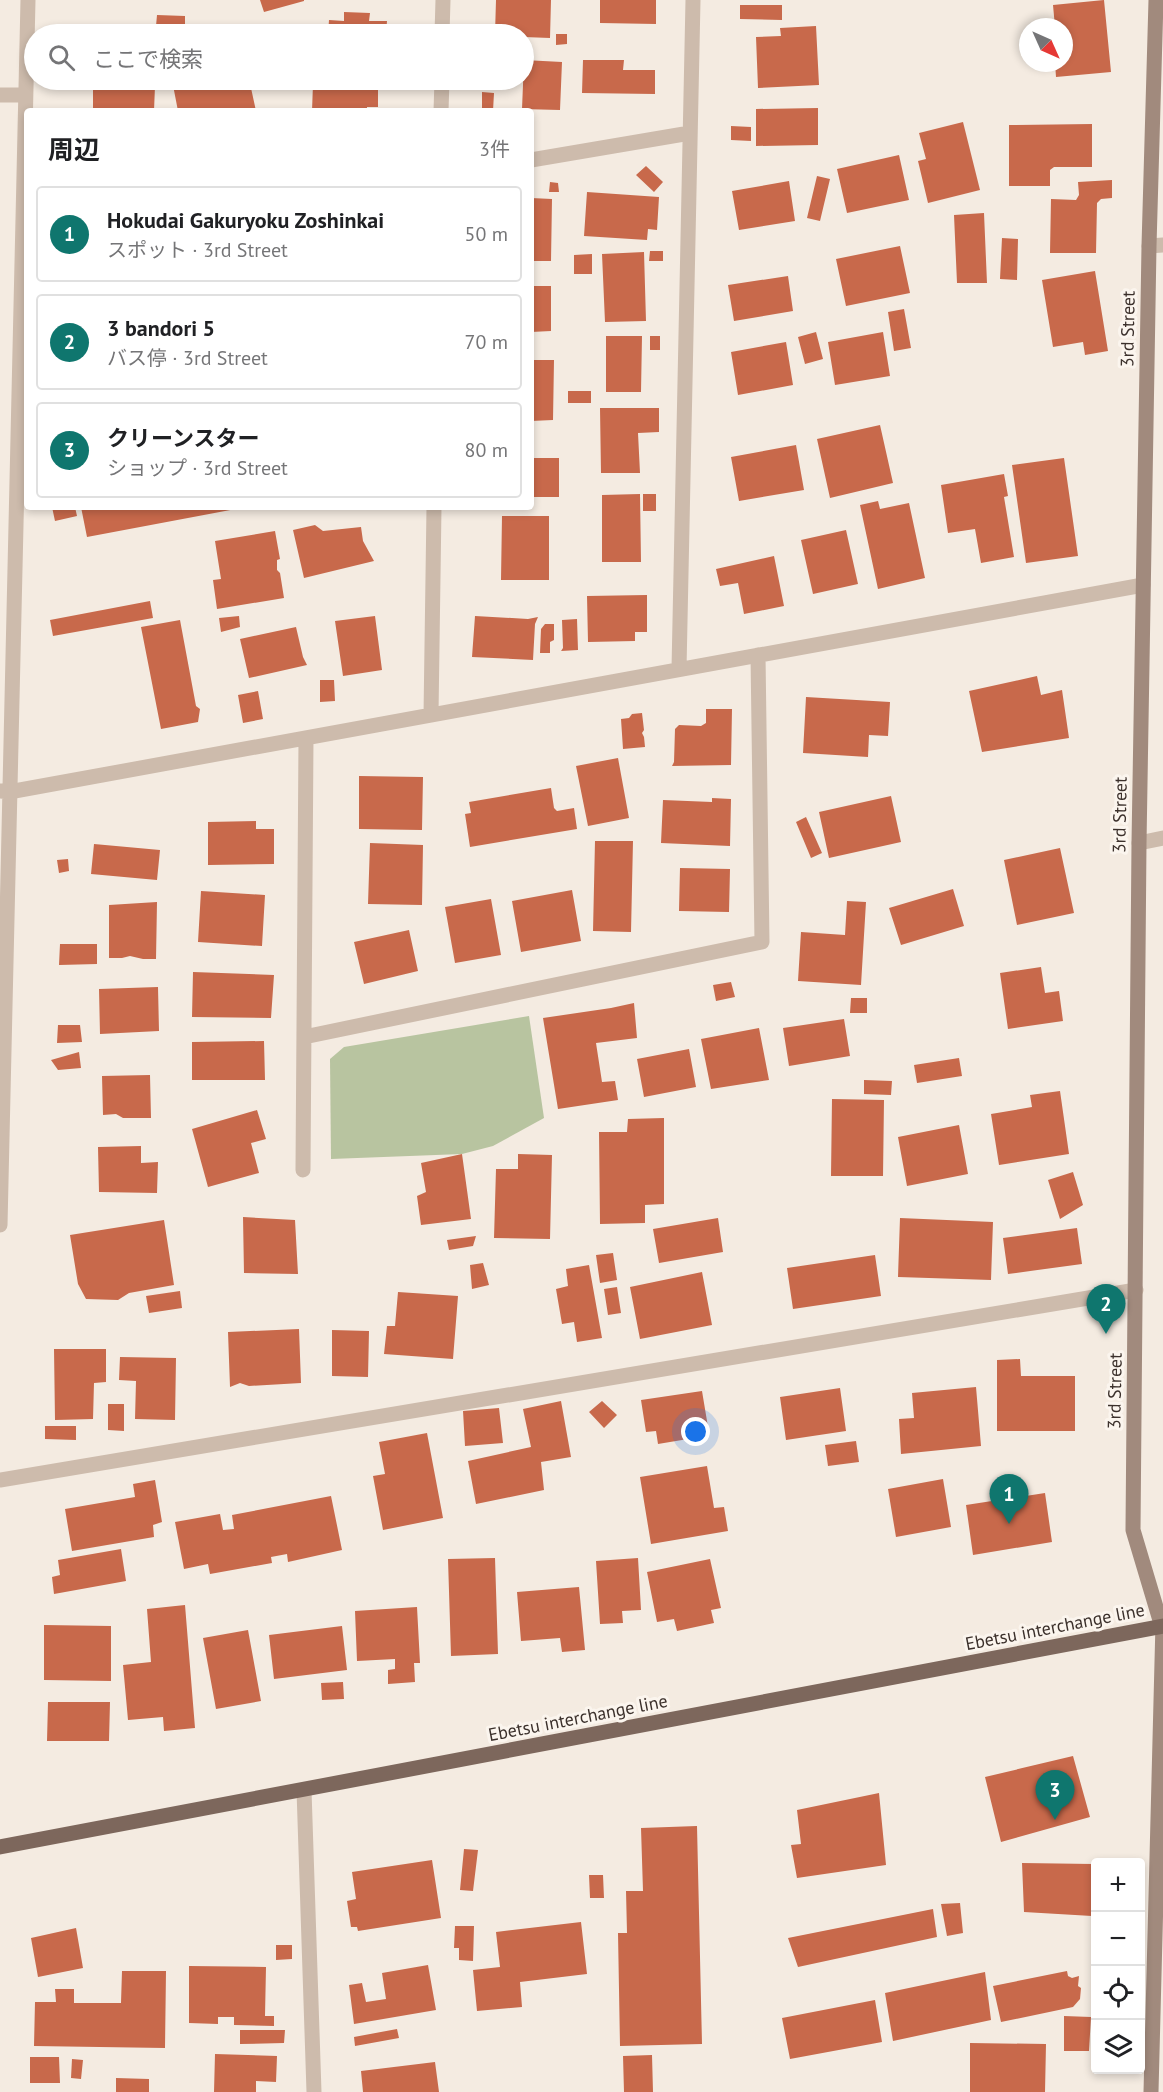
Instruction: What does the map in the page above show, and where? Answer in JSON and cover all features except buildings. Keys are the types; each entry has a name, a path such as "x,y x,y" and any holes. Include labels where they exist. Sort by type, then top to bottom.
{"main road":[{"name":"Ebetsu interchange line","path":"0,1847 1163,1625"}],"street":[{"path":"27,24 28,0"},
{"path":"442,24 443,0"},
{"path":"680,669 693,0"},
{"name":"3rd Street","path":"1151,2092 1163,1625 1133,1530 1139,843 1143,585 1156,246 1156,0"},
{"path":"25,90 25,108"},
{"path":"441,108 442,90"},
{"path":"0,95 25,95"},
{"path":"0,1226 5,791 24,130"},
{"path":"534,160 690,134"},
{"path":"431,715 434,510"},
{"path":"5,791 1143,585"},
{"path":"304,1037 762,942 758,655"},
{"path":"303,1170 306,738"},
{"path":"1139,843 1163,838"},
{"path":"0,1480 1136,1290"},
{"path":"304,1790 314,2092"}],"green space":[{"path":"529,1016 544,1118 493,1146 462,1154 331,1159 330,1059 344,1047"}],"place":[{"name":"3 bandori 5","path":"1106,1334"},
{"name":"Hokudai Gakuryoku Zoshinkai","path":"1009,1524"},
{"name":"クリーンスター","path":"1055,1820"}]}
